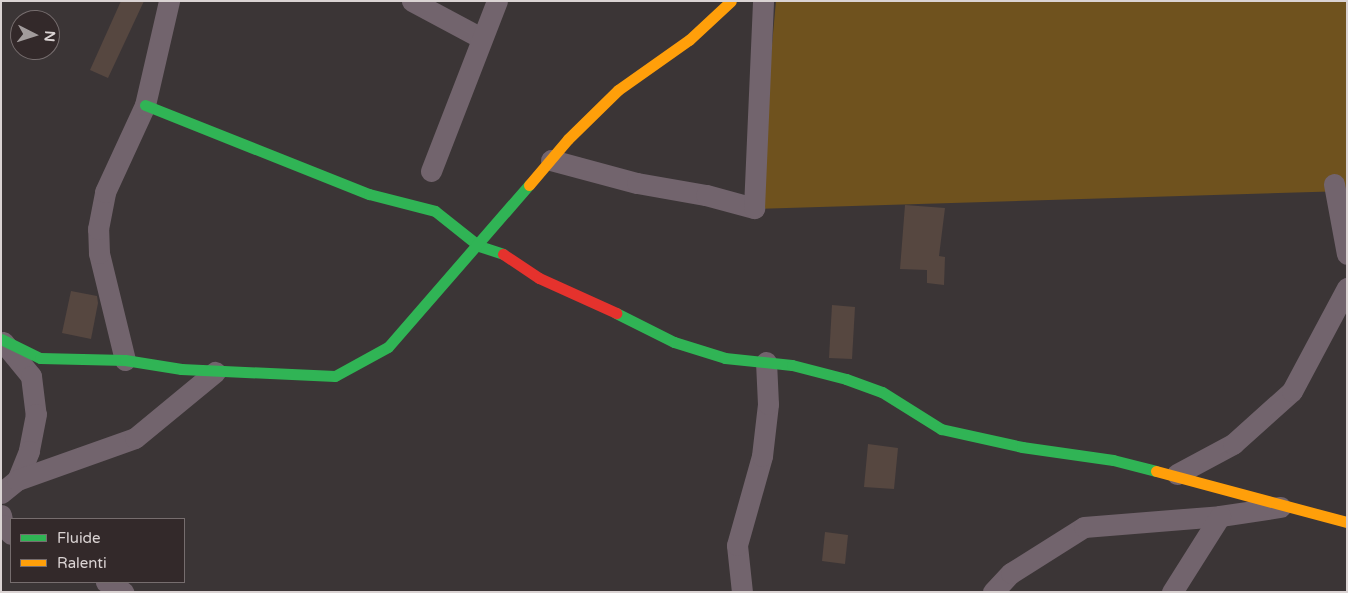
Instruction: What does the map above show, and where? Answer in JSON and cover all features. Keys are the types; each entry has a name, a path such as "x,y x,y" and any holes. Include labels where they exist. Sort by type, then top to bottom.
{"street":[{"path":"125,360 107,276 99,253 98,230 105,192 145,105 169,1"},
{"path":"412,1 481,38"},
{"path":"431,170 497,1"},
{"path":"1,338 40,358 125,360 215,372 335,376 388,347 479,246 551,160 618,90 689,40 731,1"},
{"path":"551,160 637,183 706,195 754,208 763,1"},
{"path":"145,105 369,194 435,211 479,246 502,253 539,278 587,298 674,342 725,358 766,362 846,379 882,392 941,430 1177,474 1347,522"},
{"path":"1334,184 1347,254"},
{"path":"1177,474 1233,444 1292,391 1337,329 1347,288"},
{"path":"1,338 30,376 36,414 29,451 5,490"},
{"path":"742,592 737,545 762,456 768,404 766,362"},
{"path":"5,490 136,438 215,372"},
{"path":"993,592 1011,573 1084,527 1220,516 1288,506"},
{"path":"1,515 3,525 10,533"},
{"path":"1172,592 1220,516"},
{"path":"108,583 123,592"}],"shaded area":[{"path":"776,1 1347,1 1347,191 757,209"}],"building":[{"path":"121,1 144,1 108,78 90,70"},
{"path":"905,205 945,208 939,256 945,257 944,285 927,283 927,270 900,269"},
{"path":"71,291 97,296 98,303 91,339 62,333"},
{"path":"832,305 855,307 852,359 829,358"},
{"path":"868,444 898,448 894,489 864,487"},
{"path":"825,532 848,535 845,564 822,561"}],"traffic: fast":[{"path":"145,105 369,194 435,211 479,246 503,254"},
{"path":"1,339 40,358 125,360 181,369 335,376 388,347 529,185"},
{"path":"616,313 674,342 725,358 792,365 846,379 882,392 941,429 1022,447 1113,460 1156,471"}],"traffic: slow":[{"path":"529,185 568,139 618,90 689,40 731,1"},
{"path":"1156,471 1347,522"}],"traffic: jam":[{"path":"503,254 539,278 616,313"}]}
